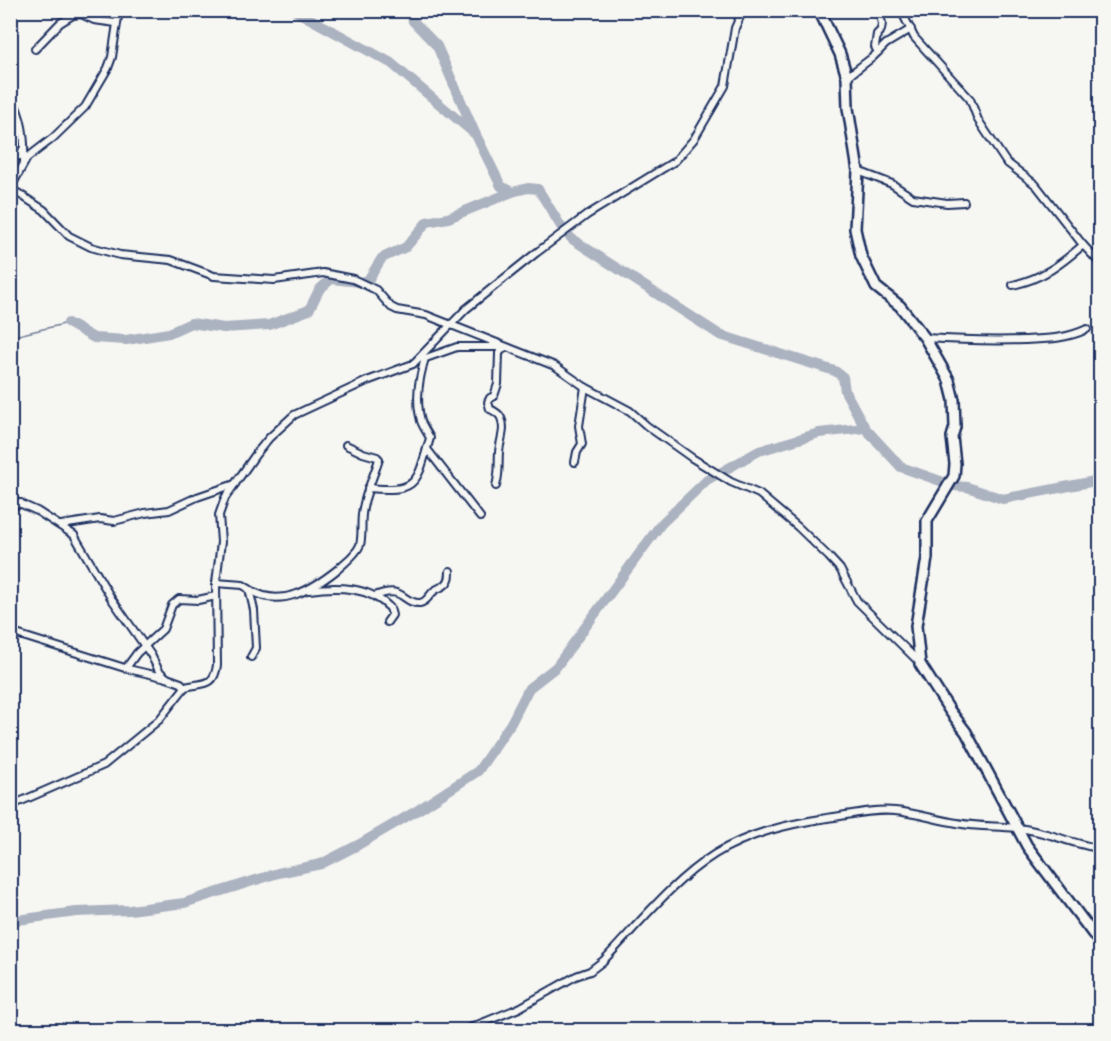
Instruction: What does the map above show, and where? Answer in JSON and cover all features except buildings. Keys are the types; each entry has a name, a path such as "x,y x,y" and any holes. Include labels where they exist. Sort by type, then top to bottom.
{"street":[{"path":"119,10 112,57 85,107 43,148 27,158 11,189 44,210 69,236 104,252 171,260 205,273 229,278 274,280 313,274 337,275 366,284 397,310 419,313 555,366 585,387 630,411 647,426 701,464 731,482 759,494 829,557 840,569 857,601 920,664 966,732 1016,828 1041,866 1101,943"},
{"path":"413,364 450,324 536,253 573,225 675,161 686,151 725,86 735,28 743,10"},
{"path":"819,10 840,54 847,77 848,108 858,171 855,229 861,256 876,287 900,306 925,338 952,387 955,412 952,437 956,464 952,481 927,521 927,558 916,626 920,664"},
{"path":"878,10 882,23 875,47 878,52"},
{"path":"901,10 914,37 970,99 978,120 1006,162 1036,185 1083,245 1101,263"},
{"path":"35,49 60,23 73,15 81,14 94,20 116,23"},
{"path":"847,77 886,44 911,29"},
{"path":"10,95 20,116 25,136 24,164"},
{"path":"10,158 20,156 25,147"},
{"path":"858,171 892,184 913,198 947,204 964,202"},
{"path":"1013,285 1047,273 1062,264 1083,245"},
{"path":"925,338 965,341 1054,340 1087,329"},
{"path":"10,806 104,765 159,720 185,687 210,682 216,674 219,515 225,498 269,438 294,415 367,381 425,358 457,347 504,348"},
{"path":"496,486 500,471 499,448 503,433 502,421 500,416 490,409 488,402 494,396 498,384 499,353 504,348"},
{"path":"368,488 384,490 398,488 409,486 416,481 430,438 420,418 418,394 425,358"},
{"path":"575,462 582,444 579,426 585,387"},
{"path":"306,591 351,558 360,547 363,508 379,459 346,445"},
{"path":"427,449 480,517"},
{"path":"61,525 100,519 114,521 169,510 197,497 235,484"},
{"path":"10,499 61,525 74,535 111,598 145,646 159,671 166,678"},
{"path":"10,507 21,503"},
{"path":"375,596 387,591 395,592 414,602 421,603 446,584 451,576 450,571"},
{"path":"216,584 243,585 265,597 280,598 306,591 338,587 354,590 375,596 390,608 392,615 387,622"},
{"path":"249,590 254,610 256,648 250,657"},
{"path":"126,668 164,629 172,605 179,599 198,600 216,596"},
{"path":"10,632 166,678 181,683 185,687"},
{"path":"465,1030 519,1008 576,976 590,971 603,961 679,882 705,861 729,846 767,831 799,822 884,811 908,813 958,824 1016,828 1101,848"}],"waterway":[{"path":"294,10 391,63 476,135 501,186 512,192 528,188 538,189 562,228 572,239 720,335 835,371 843,377 845,391 865,428 901,467 946,483"},
{"path":"409,10 413,21 437,46 475,133"},
{"path":"68,323 94,338 126,340 169,333 191,323 224,328 269,325 309,310 319,290 331,279 360,282 368,280 382,258 406,247 427,222 448,218 512,192"},
{"path":"10,337 68,323"},
{"path":"10,921 76,912 130,910 184,903 278,873 321,864 358,845 478,771 511,723 529,688 556,667 661,524 707,480 759,451 819,433 865,428"},
{"path":"954,486 967,487 1003,499 1100,480"}]}
